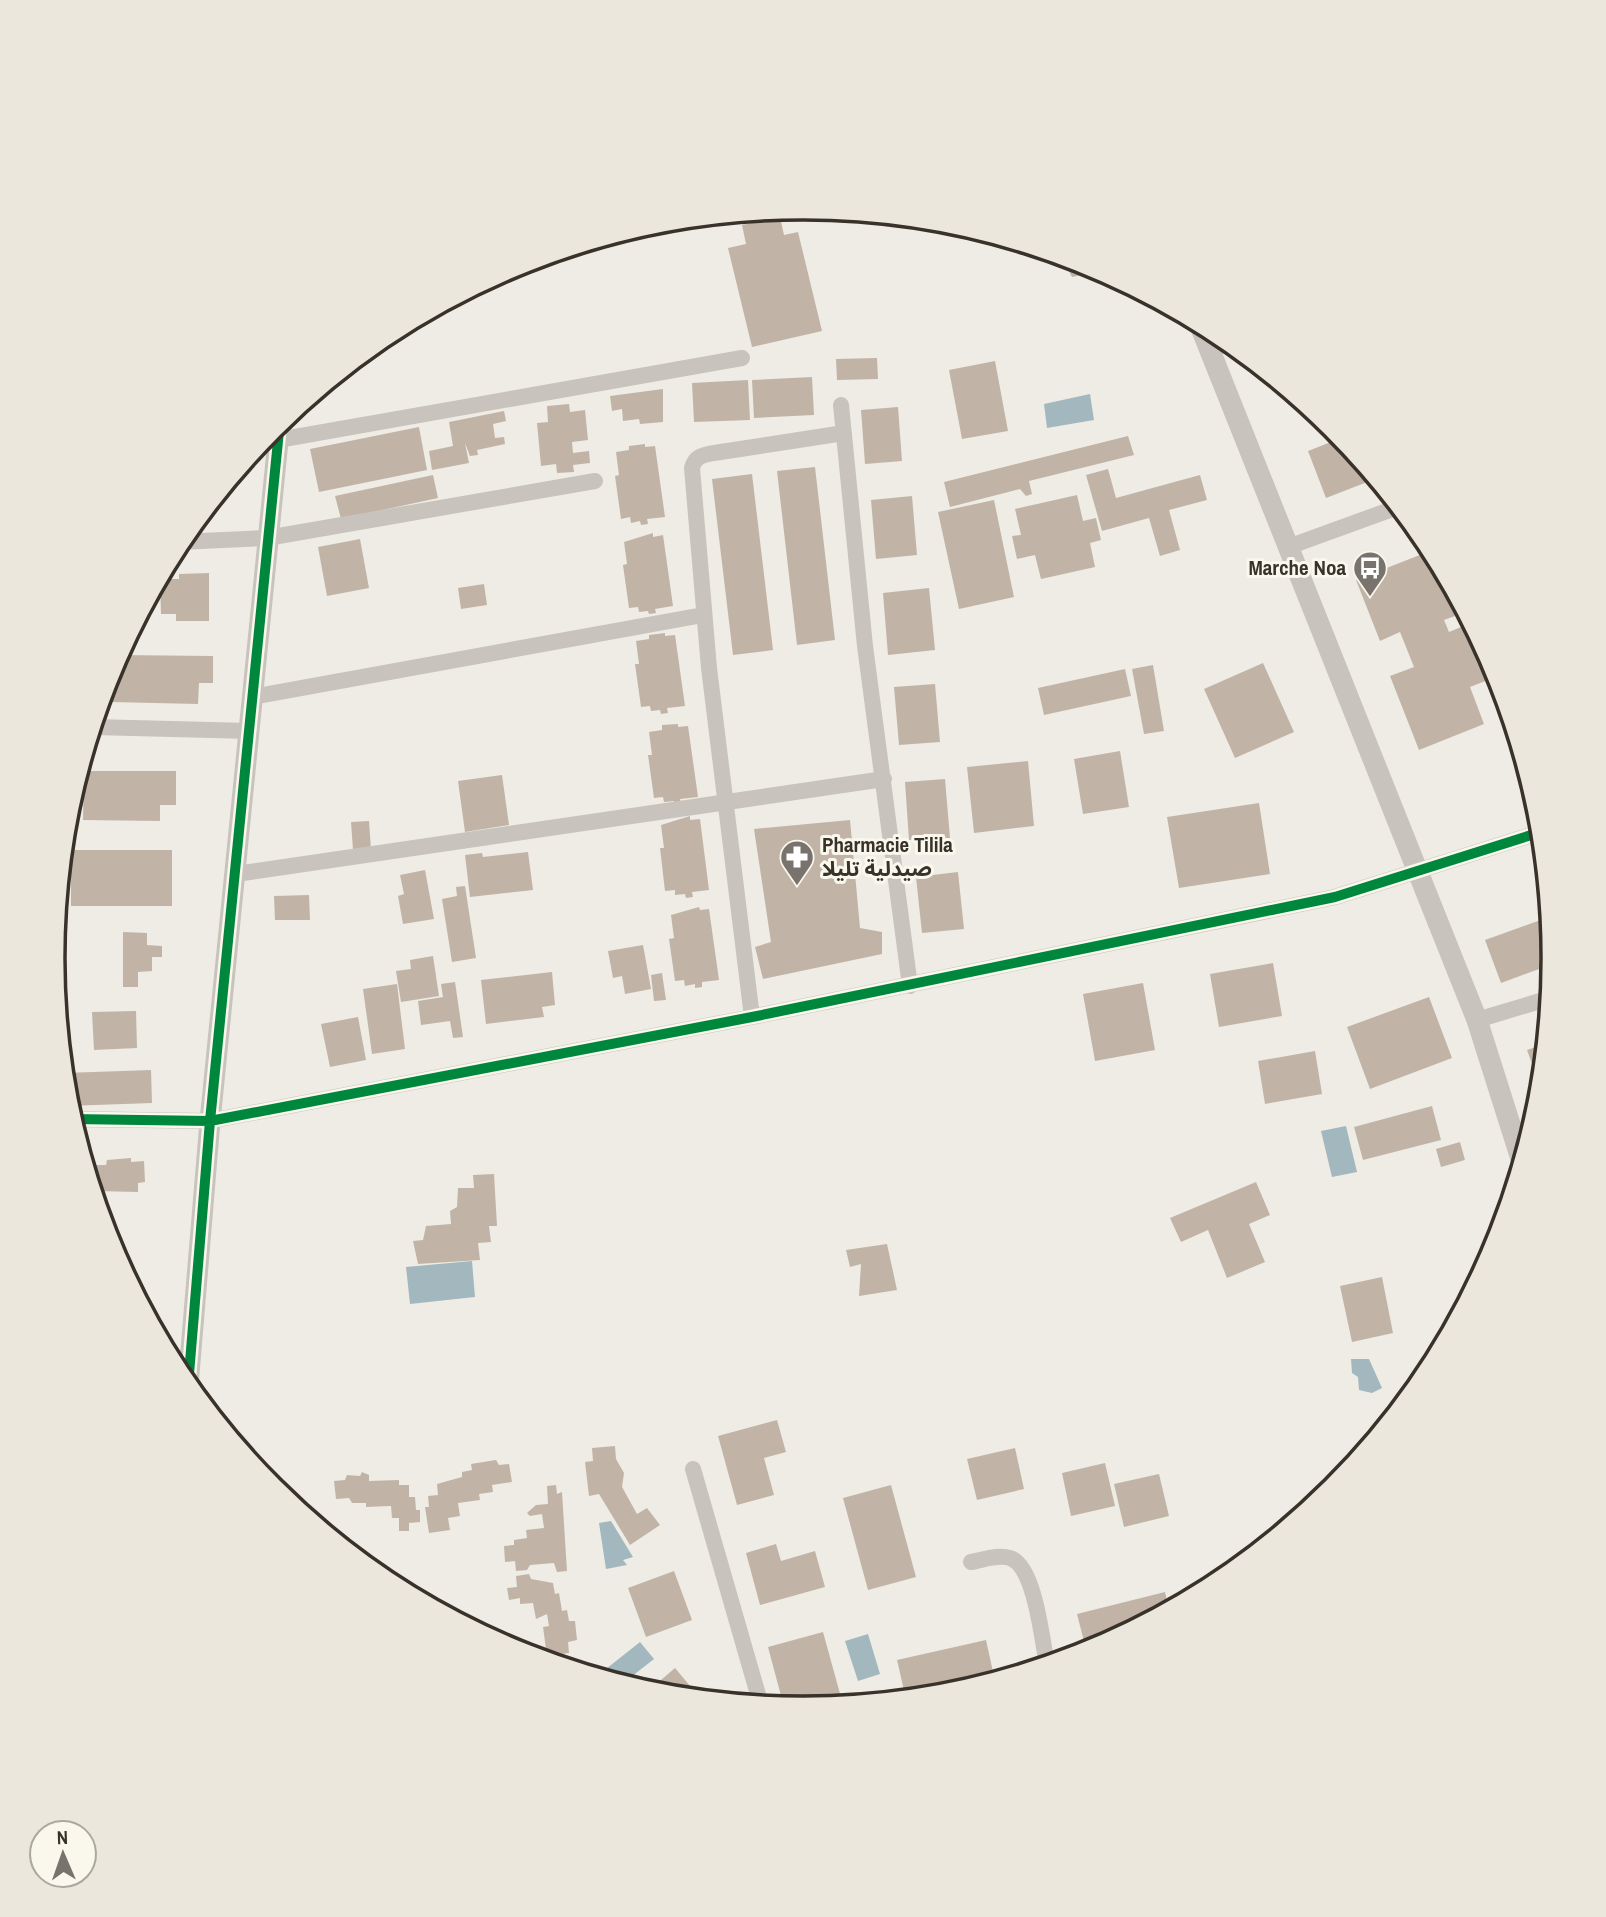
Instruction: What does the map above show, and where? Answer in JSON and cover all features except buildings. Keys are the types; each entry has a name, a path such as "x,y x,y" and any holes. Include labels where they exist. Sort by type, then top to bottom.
{"street":[{"path":"1221,350 1288,547 1476,1020 1517,1146"},
{"path":"288,430 742,358"},
{"path":"841,405 865,646 910,986"},
{"path":"752,1017 703,615 691,479 694,461 714,453 844,433"},
{"path":"189,1370 210,1121 278,439"},
{"path":"194,541 267,538 594,481"},
{"path":"1288,547 1390,510"},
{"path":"252,697 703,615"},
{"path":"102,727 250,731"},
{"path":"236,874 884,779"},
{"path":"83,1119 210,1121 752,1017 1335,897 1531,835"},
{"path":"1476,1020 1540,1001"},
{"path":"693,1469 758,1695"},
{"path":"971,1562 999,1556 1010,1558 1026,1571 1045,1656"}],"water":[{"path":"1090,394 1094,420 1047,428 1044,404"},
{"path":"1346,1126 1357,1172 1332,1177 1321,1131"},
{"path":"472,1261 475,1297 410,1304 406,1267"},
{"path":"1351,1359 1369,1359 1382,1388 1372,1393 1359,1390 1358,1377 1352,1373"},
{"path":"611,1521 633,1557 623,1560 627,1565 606,1569 599,1523"},
{"path":"868,1634 880,1674 858,1681 845,1641"},
{"path":"640,1642 654,1659 632,1677 606,1669"}],"cycle path":[{"path":"189,1370 210,1121 278,439"},
{"path":"83,1119 210,1121 752,1017 1335,897 1531,835"}],"place":[{"name":"Marche Noa","path":"1370,598"},
{"name":"Pharmacie Tilila صيدلية تليلا","path":"797,887"}]}
